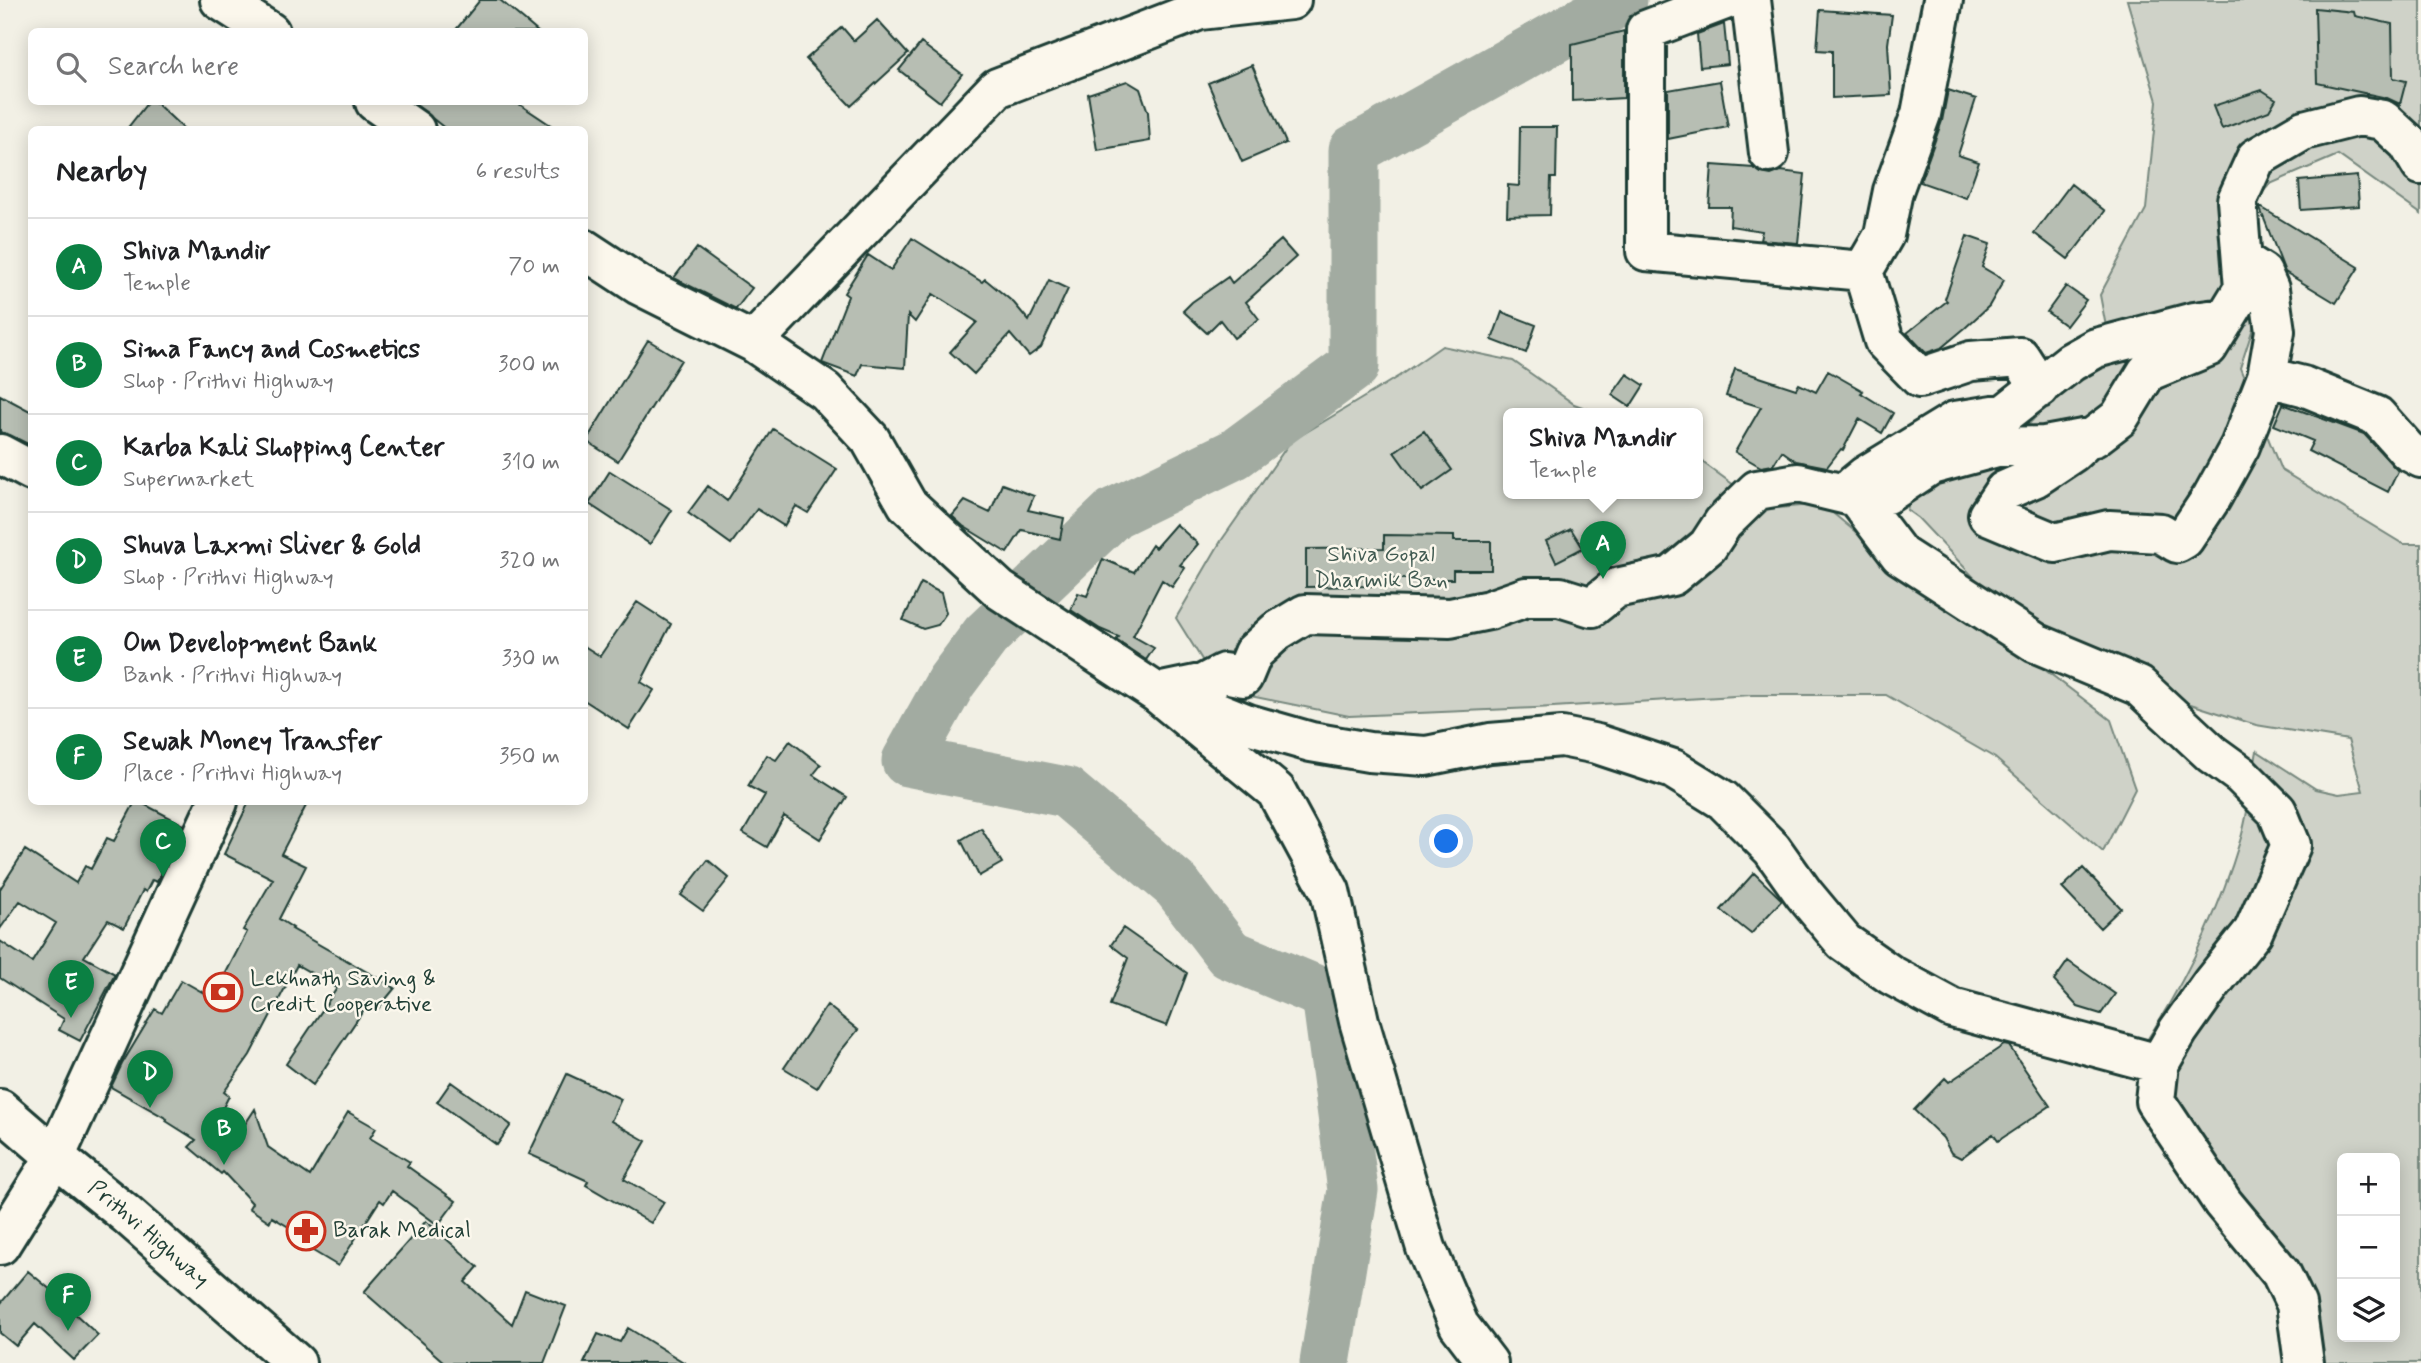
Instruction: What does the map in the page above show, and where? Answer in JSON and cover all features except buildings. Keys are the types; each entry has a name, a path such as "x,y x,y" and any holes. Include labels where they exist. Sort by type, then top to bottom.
{"main road":[{"path":"220,0 264,28"},
{"path":"753,342 997,88 1200,10 1291,0"},
{"path":"1725,0 1646,30 1646,251 1863,271"},
{"path":"1751,0 1769,153"},
{"path":"1943,0 1920,114 1893,191 1884,235 1863,271 1884,341 1920,378 1972,361 2020,356 2040,388"},
{"path":"379,105 409,126"},
{"path":"1157,693 1205,683 1224,673 1243,677 1253,653 1277,631 1305,614 1450,618 1489,610 1525,597 1560,597 1592,607 1616,588 1672,576 1708,546 1723,523 1757,490 1798,483 1856,497 1887,494 1931,465 1997,446 2045,446 2094,437 2119,418 2147,372 2208,347 2244,288 2237,200 2256,158 2304,130 2359,116 2383,120 2408,143 2421,166"},
{"path":"588,251 639,285 753,342 825,391 870,439 906,503 1000,590 1157,693 1276,791 1330,891 1359,1021 1426,1248 1459,1325 1488,1363"},
{"path":"2086,440 2072,453 2036,477 2004,491 1987,515 2054,543 2109,530 2161,533 2177,543 2184,539 2212,497 2240,446 2267,377 2275,331 2269,289 2262,273 2243,261"},
{"path":"2224,318 2194,322 2096,348 2071,362 2006,413 1955,421 1854,485 1856,497 1900,555 2036,643 2139,686 2211,754 2241,775 2277,811 2291,845 2253,932 2211,983 2159,1064 2155,1101 2223,1203 2281,1273 2296,1304 2304,1363"},
{"path":"2267,377 2303,386 2377,416 2408,451 2421,458"},
{"path":"0,454 28,469"},
{"path":"1157,693 1186,699 1261,728 1368,752 1426,756 1490,743 1562,737 1597,744 1673,769 1723,800 1772,849 1804,894 1844,942 1891,975 1952,1008 2159,1064"},
{"path":"0,1245 55,1157 217,805"},
{"name":"Prithvi Highway","path":"0,1109 126,1214 296,1363"}],"green space":[{"path":"2127,0 2421,0 2421,214 2338,155 2270,184 2222,237 2255,322 2240,368 2281,470 2403,544 2421,544 2421,1363 2285,1363 2281,1273 2138,1054 2184,978 2221,897 2243,830 2257,751 2316,789 2339,794 2363,791 2348,740 2256,725 2175,699 2052,630 1980,584 1918,518 1907,510 1912,490 1998,457 2087,362 2107,332 2100,295 2146,209 2157,101"},
{"name":"Shiva Gopal Dharmik Ban","path":"1442,346 1513,361 1574,404 1585,408 1503,408 1503,499 1703,499 1703,463 1767,509 1822,504 1918,584 2011,644 2111,720 2135,789 2103,852 1995,758 1886,695 1752,695 1349,716 1221,690 1176,618 1221,541 1290,442 1399,376"}],"waterway":[{"path":"1325,1363 1353,1190 1327,995 1229,954 1177,886 1066,792 907,761 951,682 986,635 1114,513 1235,454 1354,366 1354,150 1622,0"}],"place":[{"name":"Shiva Mandir","path":"1603,579"},
{"name":"Karba Kali Shopping Center","path":"163,877"},
{"name":"Lekhnath Saving & Credit Cooperative","path":"223,992"},
{"name":"Om Development Bank","path":"71,1018"},
{"name":"Shuva Laxmi Sliver & Gold","path":"150,1108"},
{"name":"Sima Fancy and Cosmetics","path":"224,1165"},
{"name":"Barak Medical","path":"306,1231"},
{"name":"Sewak Money Transfer","path":"68,1331"}]}
